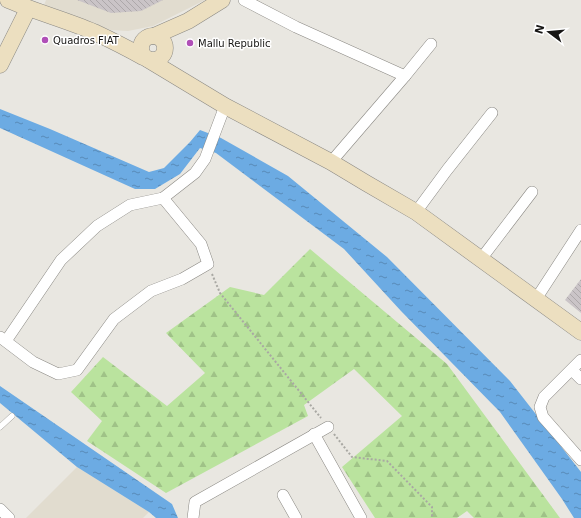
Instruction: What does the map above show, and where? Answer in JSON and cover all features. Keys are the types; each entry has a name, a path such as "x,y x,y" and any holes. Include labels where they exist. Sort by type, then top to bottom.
{"street":[{"path":"8,0 30,4 123,46 225,106 332,162 416,212 581,332"},
{"path":"188,21 161,58 152,61 145,58 140,48 142,43 149,37 188,21 222,0"},
{"path":"244,0 296,27 405,76"},
{"path":"0,65 30,4"},
{"path":"103,37 158,37 165,44 165,62 173,76"},
{"path":"332,162 431,44"},
{"path":"163,198 201,244 208,264 182,279 151,291 114,318 77,370 58,374 33,362 3,339 61,260 97,226 130,205 163,198 195,173 205,158 225,106"},
{"path":"416,212 492,113"},
{"path":"480,259 532,192"},
{"path":"536,299 581,230"},
{"path":"581,360 544,397 540,407 543,417 581,460"},
{"path":"572,370 581,379"},
{"path":"193,518 195,502 328,427"},
{"path":"314,434 361,518"},
{"path":"283,495 296,518"},
{"path":"0,509 9,518"}],"lane":[{"path":"0,427 12,416"}],"path":[{"path":"208,264 220,293 352,457 387,460 432,507 432,518"}],"shaded area":[{"path":"46,0 205,0 153,26 128,31 111,30 43,8"},
{"path":"77,467 149,512 143,518 26,518"}],"green space":[{"path":"310,249 447,364 560,518 474,518 467,511 457,518 375,518 342,467 402,416 354,369 304,405 308,416 166,493 87,441 102,421 71,392 103,357 167,406 205,373 166,333 230,287 264,295"}],"water":[{"path":"0,109 149,172 164,168 200,130 221,138 288,176 387,257 510,381 581,472 581,518 574,518 500,412 401,311 344,249 216,153 200,148 180,174 155,189 135,189 0,128"},
{"path":"0,386 172,504 178,518 156,518 149,512 77,467 0,403"}],"building":[{"path":"77,0 163,0 141,11 111,13"},
{"path":"581,279 581,313 565,300"}],"place":[{"name":"Quadros FIAT","path":"45,40"},
{"name":"Mallu Republic","path":"190,43"}]}
